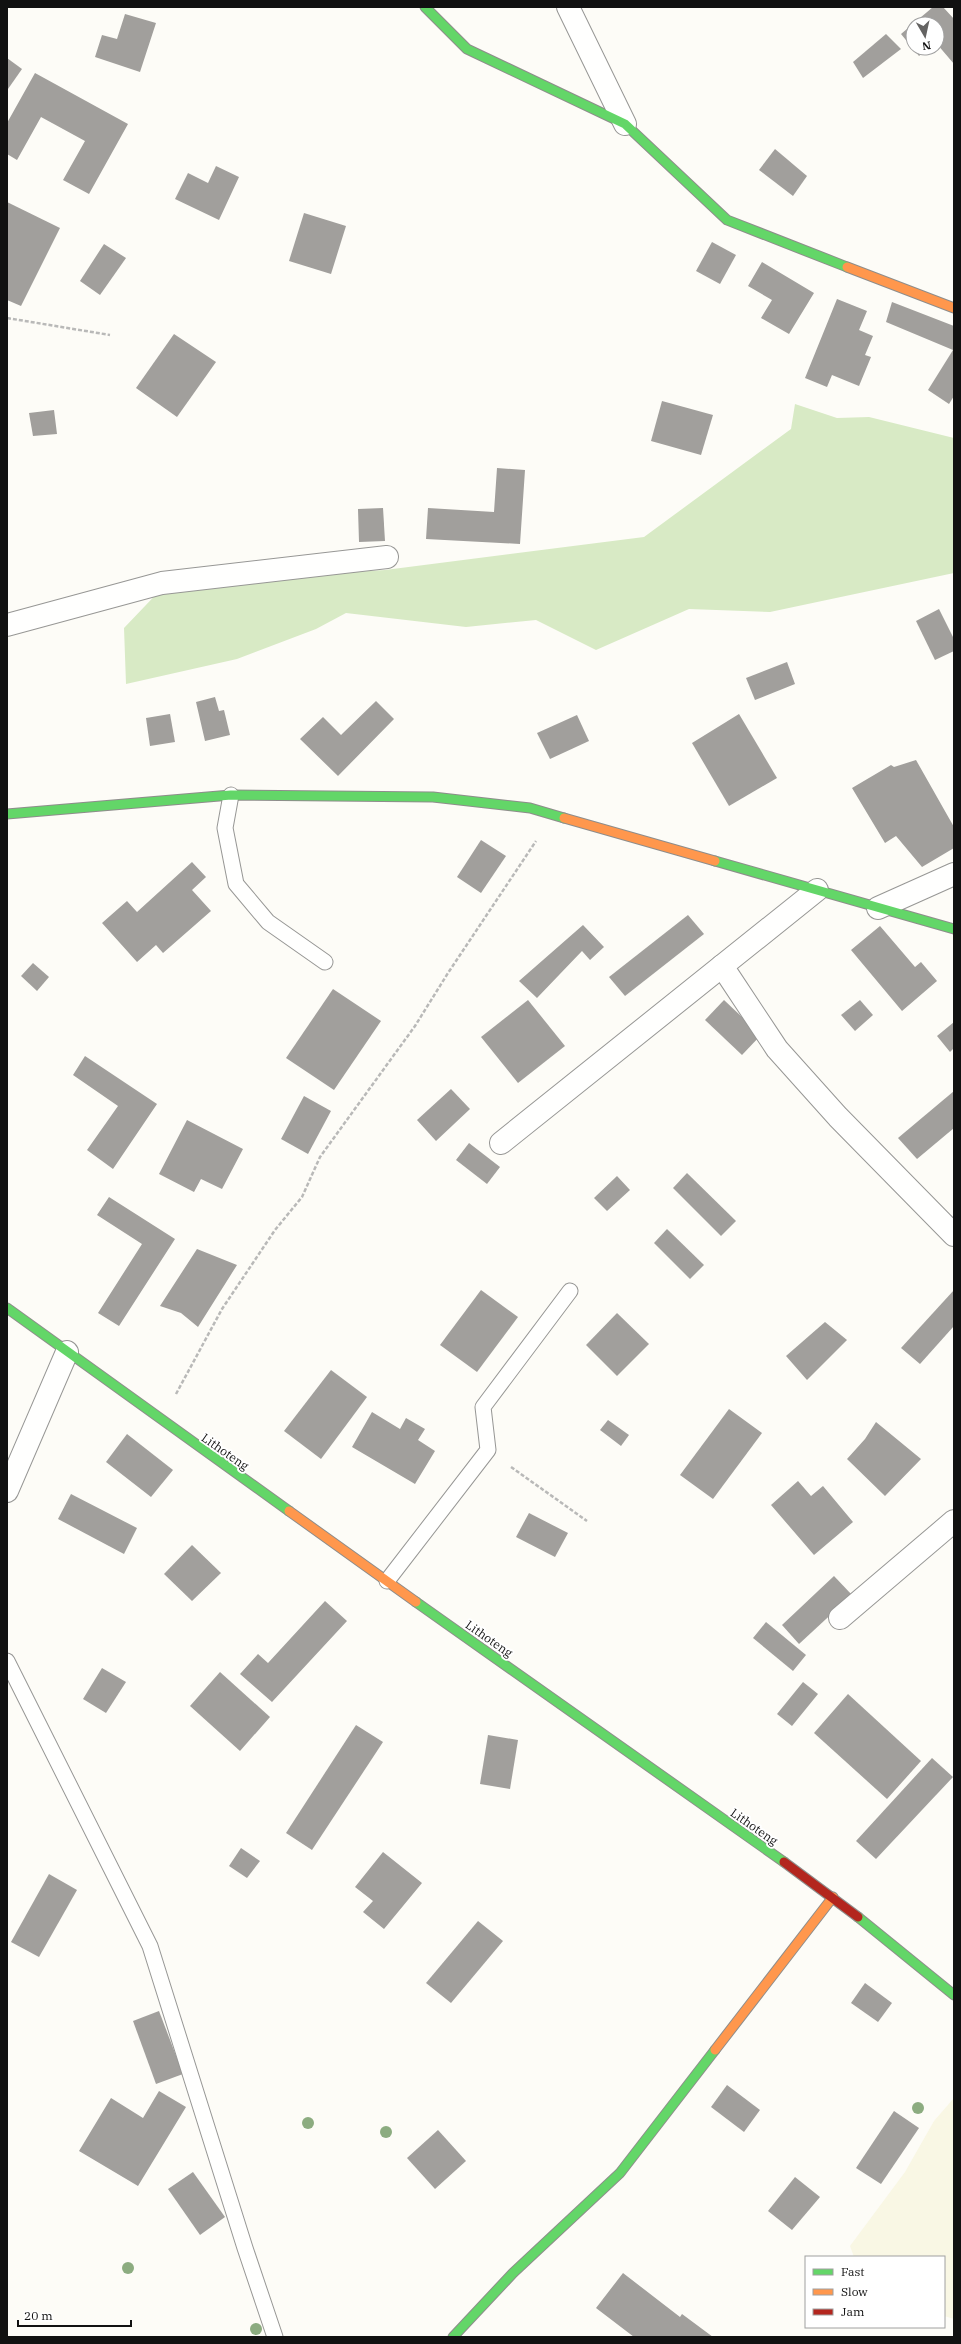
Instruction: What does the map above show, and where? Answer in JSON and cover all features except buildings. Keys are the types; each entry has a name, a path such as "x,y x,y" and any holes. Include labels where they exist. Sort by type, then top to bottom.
{"street":[{"path":"426,7 467,49 625,124 727,220 954,308"},
{"path":"568,7 625,124"},
{"path":"7,625 162,584 387,557"},
{"path":"7,814 231,794 433,797 530,808 954,929"},
{"path":"878,908 954,874"},
{"path":"502,1142 817,890"},
{"path":"722,966 777,1049 838,1117 954,1235"},
{"name":"Lithoteng","path":"7,1308 161,1421 833,1897 954,1995"},
{"path":"7,1491 67,1352"},
{"path":"840,1618 954,1521"},
{"path":"453,2337 513,2273 620,2173 833,1897"}],"lane":[{"path":"231,794 225,828 236,884 268,922 325,962"},
{"path":"387,1581 488,1450 483,1407 570,1291"},
{"path":"7,1661 150,1946 242,2241 275,2337"}],"path":[{"path":"7,318 110,335"},
{"path":"161,1421 222,1309 275,1230 302,1197 320,1157 398,1052 524,857 555,816"},
{"path":"488,1450 587,1521"}],"shaded area":[{"path":"954,2098 954,2319 945,2316 945,2256 854,2256 850,2246 905,2172 934,2121"}],"green space":[{"path":"795,404 837,418 869,417 954,438 954,573 770,612 689,609 596,650 536,620 466,627 346,613 316,629 237,659 126,684 124,628 166,584 385,570 644,537 791,429"}],"traffic: fast":[{"path":"425,7 467,49 625,124 727,220 847,267"},
{"path":"7,814 231,795 433,797 530,808 564,818"},
{"path":"715,861 954,929"},
{"path":"7,1308 289,1511"},
{"path":"416,1602 784,1862"},
{"path":"858,1917 954,1995"},
{"path":"453,2337 513,2273 620,2173 715,2050"}],"traffic: slow":[{"path":"847,267 954,308"},
{"path":"564,818 715,861"},
{"path":"289,1511 416,1602"},
{"path":"715,2050 833,1897"}],"traffic: jam":[{"path":"784,1862 858,1917"}]}
